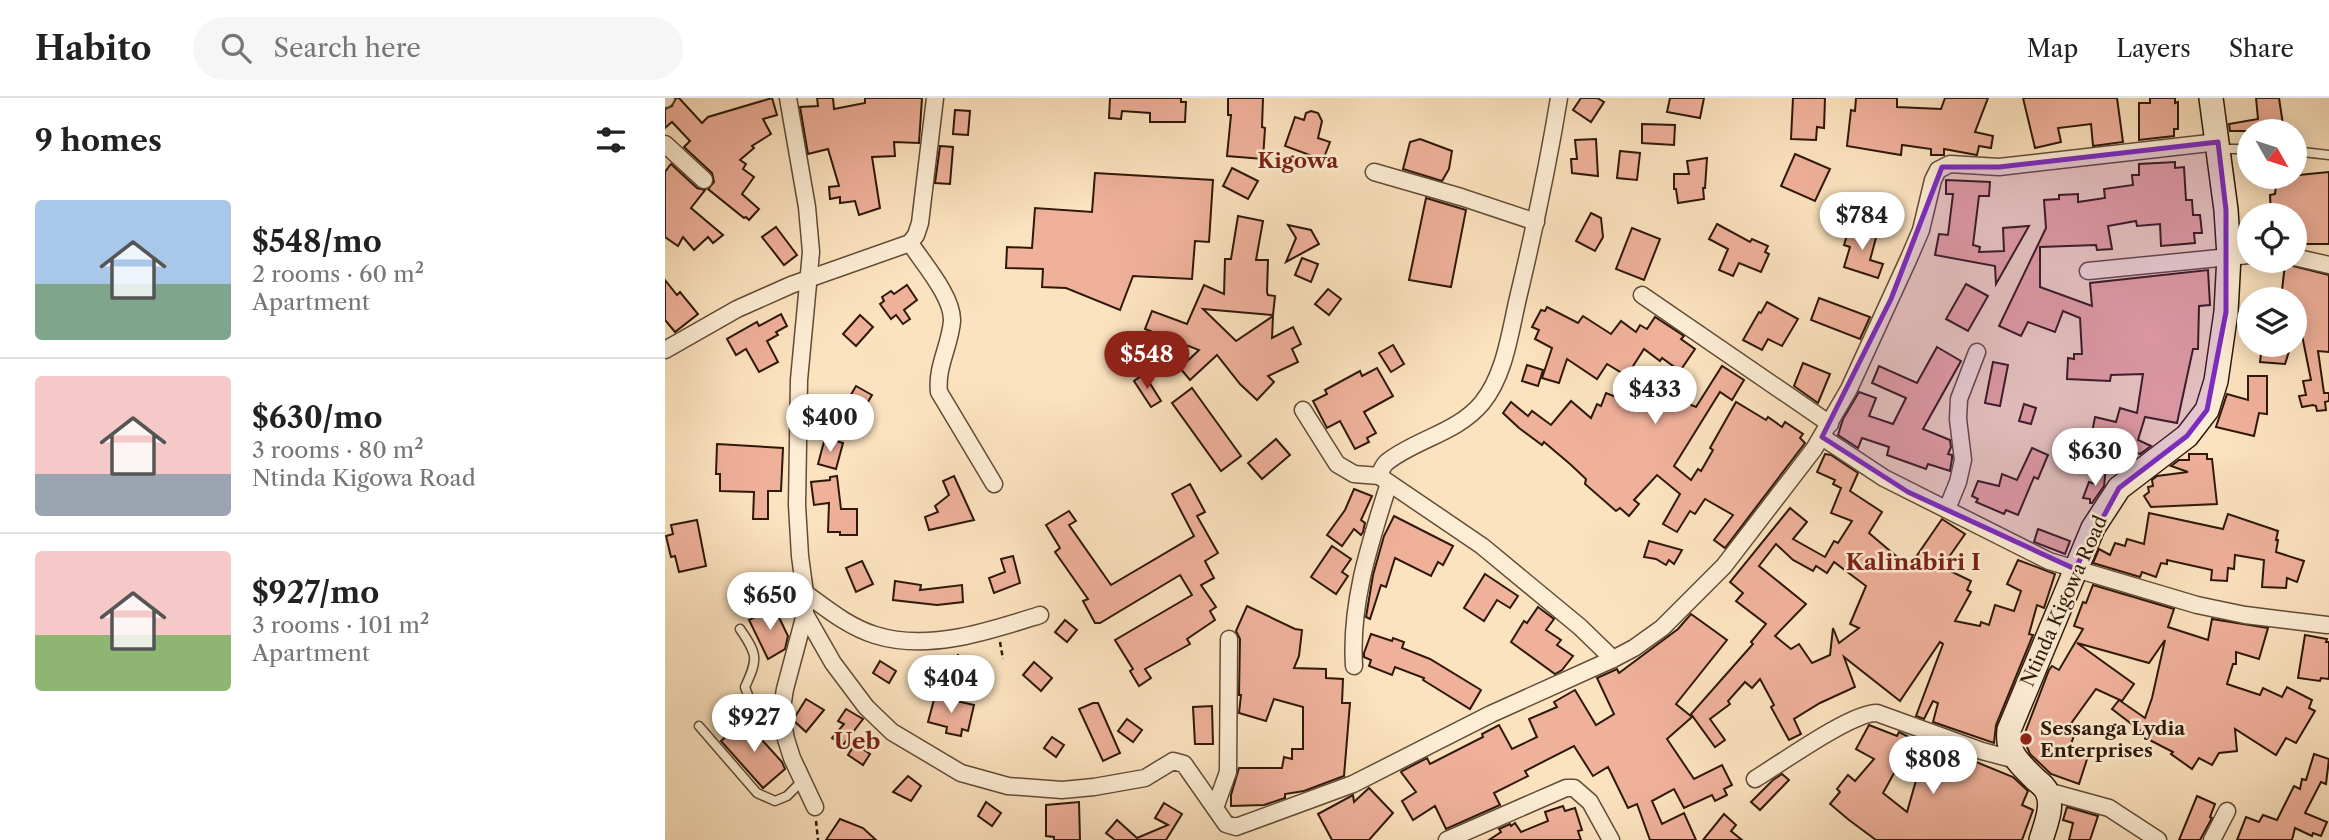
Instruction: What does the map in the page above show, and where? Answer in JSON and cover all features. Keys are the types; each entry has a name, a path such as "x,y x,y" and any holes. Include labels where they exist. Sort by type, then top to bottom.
{"street":[{"path":"788,98 807,207 811,252 799,380 797,505 800,555 806,593 804,614 781,714 786,739 815,807"},
{"path":"665,350 737,309 810,278 910,243 920,223 935,98"},
{"path":"1354,666 1352,642 1356,599 1384,480 1384,463 1469,416 1492,389 1501,364 1536,222 1559,98"},
{"name":"Ntinda Kigowa Road","path":"2211,98 2237,246"},
{"path":"665,144 703,180"},
{"path":"804,614 833,663 866,708 892,732 961,774 1008,786 1062,790 1145,778 1174,761 1179,761 1188,769 1226,824 1231,827 1286,810 1353,784 1491,714 1613,659 1662,628 1692,600 1724,566 1826,430 1849,389 1921,230 1933,180 1942,167 1955,164 2000,167 2218,146"},
{"path":"1374,172 1536,222"},
{"path":"910,243 948,302 952,320 940,366 939,392 994,484"},
{"path":"2088,271 2237,256"},
{"path":"2307,260 2329,265"},
{"name":"Ntinda Kigowa Road","path":"2016,760 2007,741 2009,730 2093,528 2119,488 2187,436 2207,410 2216,382 2226,312 2237,265"},
{"path":"1643,295 1826,430 1884,478 2032,553 2197,606 2327,625"},
{"path":"1947,509 1963,460 1958,419 1959,399 1976,352"},
{"path":"1303,410 1337,464 1354,474 1384,480 1482,546 1580,627 1613,659"},
{"path":"806,593 833,614 862,629 891,639 911,642 976,634 1040,615"},
{"path":"1215,808 1227,772 1229,639"},
{"path":"1755,779 1850,721 1870,712 1877,713 1982,751 2016,760 2047,791 2109,808 2158,840"},
{"path":"1447,840 1566,788 1574,788 1590,802 1611,840"},
{"path":"2041,840 2049,806 2047,791"},
{"path":"2213,840 2227,811"}],"lane":[{"path":"2218,146 2237,148"},
{"path":"2307,152 2329,155"},
{"path":"740,629 755,651 755,664 744,687 749,699 763,713 781,714"},
{"path":"699,726 757,793 775,801 787,796 803,780"}],"path":[{"path":"815,807 818,840"}],"highlighted area":[{"path":"2218,142 2226,210 2226,312 2207,410 2187,436 2119,488 2075,569 1908,492 1822,437 1891,299 1942,167 1999,167"}],"building":[{"path":"676,98 702,123 708,117 772,98 777,115 763,119 771,134 752,146 754,148 740,160 746,164 743,169 754,177 742,194 759,209 749,220 708,189 714,182 712,173 684,147 690,141 672,122 665,128 665,109 672,106"},
{"path":"817,98 833,98 834,109 865,103 865,98 922,98 919,143 894,142 895,156 872,157 880,208 859,215 855,201 840,203 840,197 830,199 829,187 839,186 828,149 808,154 800,107 818,106"},
{"path":"1110,98 1181,98 1181,102 1186,102 1185,122 1150,122 1150,113 1122,111 1121,119 1109,118"},
{"path":"1228,98 1263,98 1263,159 1227,156 1231,115 1228,115"},
{"path":"1581,98 1597,98 1604,102 1591,122 1573,110"},
{"path":"1670,98 1704,98 1700,118 1667,112"},
{"path":"1793,98 1825,98 1824,128 1817,127 1816,140 1791,139"},
{"path":"1856,98 1897,98 1897,107 1941,109 1945,98 1988,98 1975,132 1993,136 1991,148 1979,146 1977,155 1944,149 1944,155 1931,155 1931,149 1902,145 1901,155 1847,146 1851,110 1855,111"},
{"path":"2023,98 2117,98 2123,142 2093,146 2091,124 2058,128 2061,142 2035,148"},
{"path":"2150,98 2175,98 2175,103 2178,102 2178,129 2174,129 2174,136 2139,140 2139,103 2150,103"},
{"path":"2256,98 2279,98 2282,119 2258,119"},
{"path":"955,110 970,111 968,135 953,134"},
{"path":"1306,113 1318,113 1322,121 1318,138 1330,142 1323,160 1285,146 1295,117 1304,120"},
{"path":"2237,123 2237,131 2230,131 2229,124"},
{"path":"1642,124 1675,125 1674,145 1642,143"},
{"path":"1420,139 1452,151 1449,169 1442,181 1403,169 1410,142"},
{"path":"1596,139 1598,176 1572,173 1571,159 1577,159 1575,140"},
{"path":"940,146 953,147 950,184 935,183"},
{"path":"1620,151 1640,153 1637,180 1617,178"},
{"path":"1795,154 1830,169 1815,201 1781,186"},
{"path":"1707,158 1704,199 1678,203 1674,174 1689,174 1687,161"},
{"path":"2175,162 2175,168 2184,167 2186,200 2192,200 2193,215 2200,215 2202,233 2194,233 2195,243 2161,246 2160,224 2137,226 2136,221 2108,226 2112,249 2097,250 2096,245 2040,247 2040,287 2092,306 2090,283 2208,270 2210,305 2199,306 2198,349 2193,349 2177,423 2145,417 2138,440 2151,446 2140,454 2135,452 2126,465 2107,456 2111,441 2091,438 2095,417 2116,422 2120,408 2137,413 2143,374 2111,375 2110,381 2067,379 2068,358 2074,359 2074,354 2082,354 2080,318 2063,311 2055,332 2028,322 2021,336 1999,326 2046,228 2044,200 2059,199 2059,195 2078,194 2078,202 2105,198 2104,189 2133,185 2132,175 2139,175 2139,164"},
{"path":"671,164 697,188 705,190 691,208 723,235 713,243 708,237 694,250 683,237 678,246 665,237 665,172"},
{"path":"1232,168 1258,181 1248,199 1223,186"},
{"path":"2329,172 2329,244 2307,244 2307,203 2270,203 2270,195 2275,194 2276,189 2307,189 2307,174"},
{"path":"1095,173 1213,180 1209,242 1195,241 1192,279 1133,276 1120,310 1066,288 1042,287 1043,269 1006,268 1007,247 1032,248 1035,208 1092,212"},
{"path":"1946,180 1990,182 1989,196 1979,196 1973,245 1980,247 1979,252 2004,251 2003,228 2029,226 1996,284 1995,266 1935,255 1939,234 1948,235 1953,194 1946,194"},
{"path":"1426,198 1466,210 1451,287 1409,280"},
{"path":"1591,213 1601,218 1603,237 1595,251 1576,241"},
{"path":"1238,216 1263,221 1256,260 1268,260 1267,292 1268,295 1275,296 1273,315 1203,309 1236,341 1273,316 1272,338 1293,327 1301,344 1292,349 1298,362 1268,376 1274,382 1257,400 1217,355 1190,380 1180,368 1199,350 1145,329 1152,311 1187,324 1204,285 1224,294 1225,259 1231,259"},
{"path":"1717,224 1750,242 1752,239 1768,246 1765,252 1769,254 1761,272 1739,263 1733,276 1719,270 1728,249 1709,239"},
{"path":"1288,225 1311,230 1319,244 1286,262 1296,238"},
{"path":"1850,226 1877,234 1870,260 1883,264 1878,278 1844,267 1850,247 1844,245"},
{"path":"776,227 797,255 784,265 762,237"},
{"path":"1632,228 1660,239 1644,280 1616,269"},
{"path":"1302,258 1318,264 1311,282 1295,275"},
{"path":"2307,270 2329,275 2329,352 2318,351 2324,393 2329,393 2329,401 2325,402 2326,410 2317,411 2313,405 2302,407 2299,396 2306,395 2303,381 2311,380 2306,357 2307,287 2282,287 2284,273 2307,273"},
{"path":"665,280 677,295 680,292 698,314 675,332 665,320"},
{"path":"1966,284 1988,296 1968,331 1946,319"},
{"path":"907,285 917,300 904,310 910,319 903,324 896,315 891,319 880,304 884,301 882,297 891,291 894,294"},
{"path":"1328,289 1341,299 1329,315 1315,304"},
{"path":"1819,298 1870,317 1860,339 1811,320"},
{"path":"1767,302 1798,319 1782,346 1768,339 1762,350 1743,340"},
{"path":"1547,307 1578,323 1583,316 1611,334 1621,321 1636,332 1640,325 1647,329 1655,317 1684,336 1681,339 1695,349 1680,371 1644,349 1628,374 1640,383 1652,387 1655,383 1667,391 1665,394 1696,407 1722,366 1744,380 1732,400 1720,392 1674,466 1691,480 1698,469 1701,471 1713,450 1710,448 1736,402 1766,420 1768,417 1782,427 1785,422 1803,434 1800,438 1805,443 1725,548 1714,540 1733,515 1705,499 1695,514 1690,511 1677,532 1663,524 1680,494 1657,475 1634,500 1639,504 1629,516 1620,508 1616,511 1585,484 1586,479 1570,464 1544,442 1542,445 1519,428 1503,413 1511,402 1528,416 1532,411 1551,425 1571,401 1591,418 1597,404 1601,406 1606,393 1616,397 1625,375 1607,364 1597,379 1567,359 1559,383 1542,378 1552,348 1535,339 1539,330 1532,327 1541,310 1545,311"},
{"path":"781,314 787,326 767,341 778,362 759,372 746,349 736,355 727,339 757,322 759,326"},
{"path":"860,315 873,327 856,346 843,334"},
{"path":"1393,345 1404,364 1391,372 1379,353"},
{"path":"1937,347 1961,361 1923,429 1950,440 1950,471 1928,464 1926,469 1887,455 1889,447 1862,438 1858,448 1838,435 1843,419 1859,392 1876,398 1869,416 1893,424 1906,398 1872,383 1879,366 1917,383"},
{"path":"2261,357 2287,357 2285,364 2260,362"},
{"path":"1993,362 2008,365 2000,406 1985,403"},
{"path":"1803,363 1830,374 1818,403 1794,386"},
{"path":"1527,365 1543,370 1538,386 1522,381"},
{"path":"1377,368 1393,396 1364,412 1376,433 1367,438 1369,442 1355,449 1340,421 1327,428 1313,401 1327,394 1325,390 1360,371 1362,376"},
{"path":"1144,374 1161,401 1151,407 1134,381"},
{"path":"2248,376 2267,376 2267,414 2259,413 2254,436 2216,427 2227,394 2248,400"},
{"path":"856,386 872,395 858,419 842,410"},
{"path":"1192,388 1241,456 1221,471 1172,403"},
{"path":"2024,404 2036,408 2031,424 2019,421"},
{"path":"825,438 843,443 836,469 818,464"},
{"path":"1276,439 1290,455 1262,479 1248,463"},
{"path":"717,444 783,448 781,491 768,491 768,519 753,519 754,492 720,491 720,474 716,474"},
{"path":"2032,448 2048,455 2038,479 2034,477 2018,515 2006,510 2004,514 1976,502 1978,499 1972,496 1978,481 1999,486 2002,474 2017,480"},
{"path":"1825,454 1831,455 1858,473 1850,491 1882,512 1869,533 1909,567 1942,519 1965,534 1942,567 1971,581 1967,590 1971,592 1955,621 1989,625 1995,605 2014,611 2021,591 2007,584 2018,560 2055,574 2044,608 2037,605 2029,634 2033,635 1996,725 1994,743 1933,722 1938,703 1933,701 1924,719 1916,716 1943,644 1940,642 1900,701 1844,657 1855,687 1794,719 1801,734 1789,740 1760,679 1752,688 1745,682 1728,701 1730,704 1710,719 1725,740 1715,747 1691,714 1753,644 1751,642 1766,624 1736,601 1743,593 1730,582 1790,508 1807,522 1793,539 1825,557 1834,541 1838,543 1852,521 1831,513 1841,488 1833,484 1835,480 1817,472","holes":["1776,544 1793,560 1813,571 1816,566 1827,573 1834,562 1866,586 1850,624 1859,628 1839,643 1833,628 1830,655 1812,663 1799,644 1791,649 1775,636 1806,604 1759,566"]},
{"path":"2189,454 2207,454 2207,459 2212,459 2217,504 2151,507 2144,496 2149,492 2148,487 2153,486 2152,480 2157,476 2188,472 2171,466 2179,460 2189,460"},
{"path":"2106,467 2104,486 2090,503 2090,499 2083,498 2089,482 2095,484"},
{"path":"837,476 841,509 857,509 857,535 828,532 829,503 814,505 811,482 830,480 830,477"},
{"path":"954,476 974,520 929,530 925,517 938,512 935,506 949,495 943,481"},
{"path":"1190,484 1205,512 1197,516 1218,553 1205,561 1214,578 1201,585 1216,607 1210,611 1215,620 1187,639 1190,644 1145,669 1151,678 1139,686 1130,671 1133,669 1115,640 1192,595 1180,575 1100,623 1095,623 1083,601 1088,599 1055,552 1060,548 1046,525 1069,511 1076,521 1069,525 1111,585 1194,536 1172,494"},
{"path":"1354,489 1372,496 1361,520 1365,523 1363,532 1361,535 1354,529 1342,546 1327,535 1345,510"},
{"path":"2149,513 2223,529 2228,514 2278,531 2276,552 2304,561 2297,582 2287,578 2286,588 2262,587 2264,560 2235,555 2234,569 2228,568 2227,581 2211,580 2212,570 2167,560 2167,564 2161,563 2156,577 2142,572 2140,577 2093,563 2099,549 2110,555 2115,543 2125,546 2127,539 2144,544"},
{"path":"1394,516 1453,546 1443,565 1438,562 1431,576 1395,558 1386,587 1381,585 1370,619 1366,617 1373,575 1384,536"},
{"path":"697,520 706,566 679,572 675,556 671,557 666,536 673,534 671,525"},
{"path":"2038,529 2070,541 2065,554 2034,542"},
{"path":"1649,541 1682,550 1674,564 1669,560 1666,565 1656,559 1644,557"},
{"path":"1332,546 1351,559 1342,572 1348,576 1336,594 1311,577"},
{"path":"1013,556 1020,583 994,593 989,578 1005,572 1001,559"},
{"path":"862,561 873,584 856,592 846,568"},
{"path":"1485,574 1518,596 1510,608 1497,600 1484,621 1464,608"},
{"path":"895,581 921,585 920,590 962,585 963,602 937,605 893,600"},
{"path":"2093,585 2174,609 2168,627 2208,640 2212,619 2268,628 2259,659 2236,652 2236,664 2233,664 2227,684 2260,695 2263,688 2282,697 2287,687 2312,700 2309,708 2315,711 2296,743 2286,738 2276,755 2235,729 2237,751 2219,753 2212,765 2199,758 2192,769 2171,754 2173,752 2140,735 2142,732 2112,709 2119,700 2145,718 2165,640 2149,663 2077,643 2134,684 2122,701 2096,689 2070,725 2077,727 2070,747 2089,753 2079,784 2051,774 2030,754 2023,738 2049,670 2052,666 2059,670 2083,629 2074,626"},
{"path":"1247,606 1302,630 1299,656 1294,668 1326,669 1326,678 1343,679 1342,703 1350,703 1344,776 1304,791 1285,794 1285,798 1264,805 1231,806 1231,795 1239,768 1282,768 1284,757 1292,759 1292,749 1303,749 1303,707 1274,699 1266,721 1239,713 1240,639 1236,631"},
{"path":"774,607 788,636 785,649 768,659 749,620"},
{"path":"1538,607 1554,619 1546,630 1561,640 1557,645 1573,656 1562,670 1555,674 1511,642 1524,621 1527,623"},
{"path":"1691,614 1727,640 1676,704 1692,717 1667,739 1694,779 1722,765 1732,785 1724,789 1727,795 1715,801 1712,795 1684,808 1674,789 1652,801 1662,824 1684,813 1696,840 1650,840 1637,804 1628,808 1608,767 1593,776 1574,746 1525,771 1528,776 1494,793 1500,805 1446,829 1435,806 1413,820 1402,801 1416,792 1402,771 1427,758 1430,764 1483,737 1482,734 1499,725 1512,749 1537,737 1529,719 1557,707 1554,702 1575,690 1596,725 1614,714 1597,678 1617,669 1619,673 1678,629"},
{"path":"1065,620 1077,630 1067,642 1055,632"},
{"path":"1371,634 1404,642 1402,648 1430,659 1481,690 1470,709 1423,680 1424,678 1395,667 1392,675 1369,666 1371,660 1364,657 1364,653"},
{"path":"2305,635 2327,639 2326,642 2329,642 2329,679 2321,678 2320,681 2298,678"},
{"path":"958,655 972,665 962,678 949,667"},
{"path":"880,661 896,671 889,683 873,673"},
{"path":"1034,662 1052,678 1041,691 1023,675"},
{"path":"935,696 974,705 968,731 962,729 961,736 946,733 947,727 928,722"},
{"path":"806,699 824,710 806,732 793,720"},
{"path":"1098,703 1120,753 1103,761 1079,709"},
{"path":"1212,706 1213,744 1195,744 1193,707"},
{"path":"846,709 863,719 843,745 832,738 844,724 838,721"},
{"path":"1127,719 1142,730 1133,742 1118,731"},
{"path":"744,720 782,762 785,769 763,788 721,741"},
{"path":"1869,725 1897,736 1899,732 1913,739 1883,793 1907,812 1927,742 2013,777 2028,791 2022,805 2033,810 2022,840 1876,840 1849,820 1830,804 1840,792 1837,789 1848,775 1855,781 1874,759 1856,749"},
{"path":"1052,737 1064,745 1056,757 1044,748"},
{"path":"855,744 870,754 863,765 848,755"},
{"path":"2314,754 2329,759 2326,784 2321,782 2305,813 2327,822 2321,836 2313,833 2312,836 2295,828 2292,840 2237,840 2246,817 2259,822 2263,815 2277,820 2294,786 2300,789 2302,779 2306,780"},
{"path":"1782,774 1789,780 1760,810 1751,802"},
{"path":"908,776 921,786 911,801 893,792"},
{"path":"1369,788 1393,813 1369,840 1332,840 1318,814 1353,795 1354,802"},
{"path":"2197,796 2215,804 2210,817 2212,818 2200,840 2179,840"},
{"path":"986,802 1001,813 992,826 978,816"},
{"path":"1079,802 1080,840 1054,840 1054,837 1046,836 1046,805"},
{"path":"1164,803 1182,814 1166,840 1115,840 1106,833 1117,820 1137,838 1168,825 1155,818"},
{"path":"1563,806 1565,811 1575,808 1582,830 1578,831 1581,840 1489,840 1501,832 1499,829 1510,824 1511,826 1515,823 1521,832 1548,821 1545,812"},
{"path":"2067,807 2098,816 2090,840 2069,840 2073,823 2063,820"},
{"path":"1724,814 1736,825 1731,831 1742,840 1703,840"},
{"path":"840,819 863,828 876,840 826,840"}],"place":[{"name":"Sessanga Lydia Enterprises","path":"2026,739"}],"district":[{"name":"Kigowa","path":"1298,160"},
{"name":"Kalinabiri I","path":"1913,562"},
{"name":"Ueb","path":"857,741"}]}
